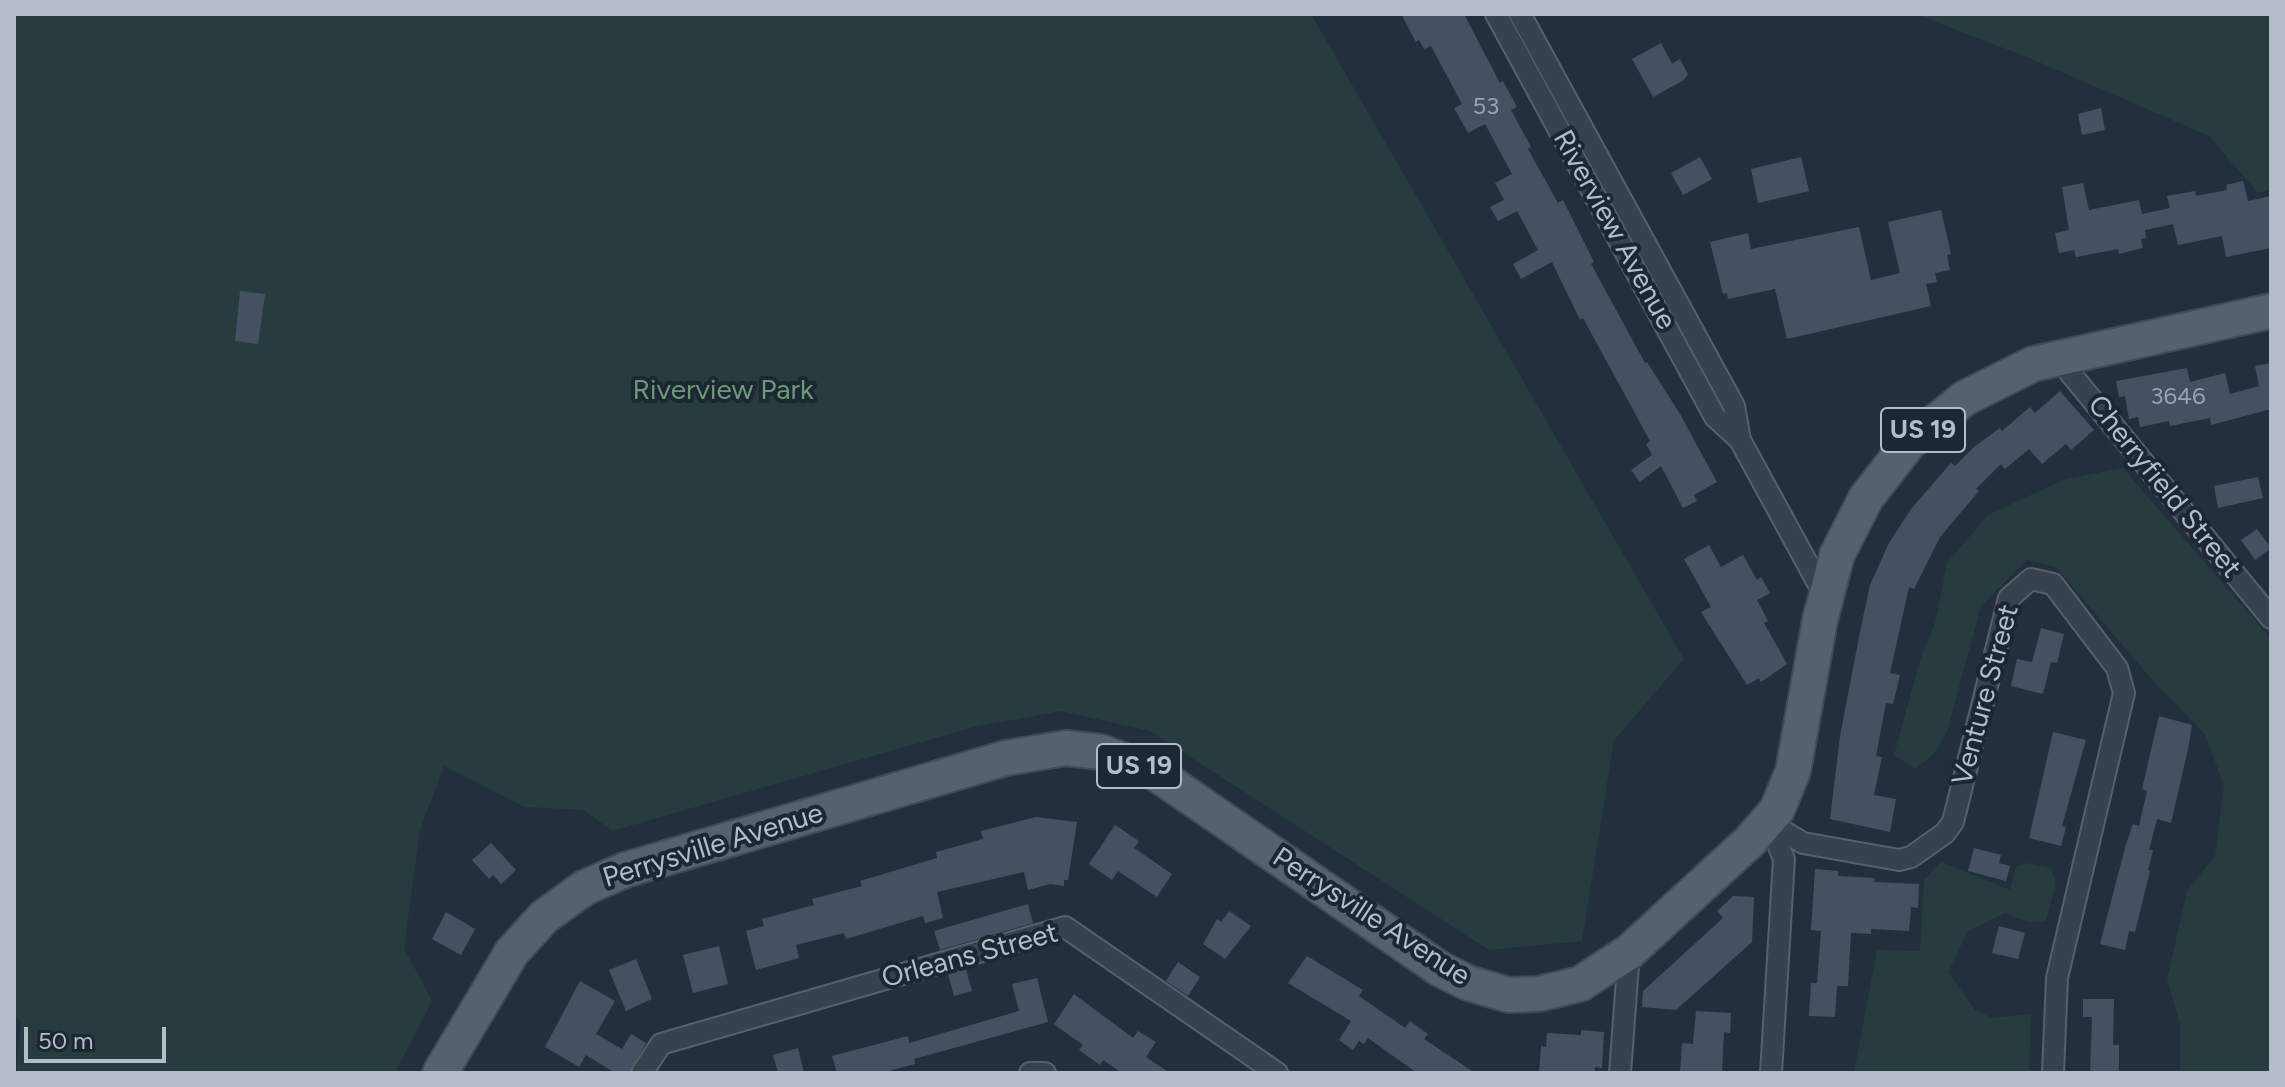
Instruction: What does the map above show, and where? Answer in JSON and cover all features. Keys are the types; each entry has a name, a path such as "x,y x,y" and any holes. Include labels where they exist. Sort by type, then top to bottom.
{"main road":[{"name":"Perrysville Avenue","path":"440,1073 512,952 544,917 584,888 640,865 1006,758 1066,748 1101,752 1154,772 1440,969 1481,988 1509,995 1567,988 1594,977 1629,952 1768,822 1783,798 1793,771 1825,596 1854,518 1879,478 1909,443 1965,398 2009,374 2057,357 2271,311"}],"street":[{"name":"Riverview Avenue","path":"1496,14 1715,417 1740,440"},
{"name":"Riverview Avenue","path":"1520,14 1734,406 1740,440 1825,596"},
{"name":"Cherryfield Street","path":"2057,357 2271,618"},
{"name":"Venture Street","path":"1768,822 1803,843 1899,860 1911,857 1945,833 1953,822 2009,598 2031,579 2053,584 2117,668 2124,693 2057,978 2053,1073"},
{"path":"1768,822 1784,859 1771,1073"},
{"name":"Orleans Street","path":"642,1073 661,1044 1065,927 1277,1073"},
{"path":"1620,1073 1629,952"},
{"path":"1030,1073 1045,1073"}],"green space":[{"name":"Riverview Park","path":"14,14 1311,14 1684,659 1614,740 1582,941 1489,950 1150,731 1061,711 974,727 612,831 584,810 525,807 444,766 420,830 404,948 432,1001 395,1073 16,1073 21,1021 14,1017"},
{"path":"1915,14 2271,14 2271,189 2258,193 2209,136 2027,57"},
{"path":"2123,468 2271,639 2271,1073 2180,1073 2180,1023 2167,979 2187,891 2215,856 2224,785 2204,733 2156,684 2056,567 2027,560 1981,606 1947,732 1934,754 1915,769 1894,755 1920,660 1936,620 1947,563 1988,515 2065,479"},
{"path":"1941,862 2010,890 2016,867 2027,863 2051,868 2056,883 2046,921 2028,922 2005,913 1968,931 1948,972 1975,1010 1992,1018 2031,1014 2029,1073 1854,1073 1877,950 1920,951 1924,880"}],"building":[{"path":"1401,14 1464,14 1500,83 1503,81 1517,107 1511,110 1531,147 1528,149 1558,203 1563,200 1594,262 1591,264 1645,363 1680,414 1717,482 1694,495 1697,501 1683,508 1661,466 1640,482 1631,470 1652,455 1646,444 1650,441 1583,318 1580,320 1552,262 1521,279 1513,264 1538,250 1517,211 1498,221 1490,207 1504,200 1495,183 1512,174 1485,124 1468,133 1454,108 1462,104 1431,46 1424,49 1419,40 1416,42"},
{"path":"1661,43 1672,64 1680,59 1688,74 1684,80 1653,97 1632,59"},
{"path":"2101,108 2105,130 2082,135 2078,114"},
{"path":"1700,157 1712,179 1683,195 1671,173"},
{"path":"1801,157 1809,191 1758,203 1751,169"},
{"path":"2243,181 2248,201 2271,196 2271,248 2226,257 2222,236 2178,245 2173,224 2145,230 2146,238 2141,239 2143,248 2119,254 2118,249 2076,257 2074,250 2059,253 2055,233 2069,230 2062,187 2083,183 2089,210 2139,200 2142,214 2170,208 2167,196 2195,191 2196,196 2227,190 2226,185"},
{"path":"1941,210 1951,254 1947,255 1950,270 1935,273 1937,282 1926,284 1931,306 1787,339 1775,289 1728,299 1727,293 1723,294 1710,242 1748,233 1751,249 1859,227 1871,280 1900,273 1888,222"},
{"path":"240,291 265,294 258,344 235,341"},
{"path":"2271,363 2271,409 2211,425 2210,418 2170,426 2169,421 2140,427 2138,417 2129,419 2125,396 2119,397 2116,381 2187,368 2190,382 2225,373 2230,394 2259,386 2255,366"},
{"path":"2060,391 2094,430 2071,450 2066,444 2042,464 2029,449 2005,469 2001,464 1976,489 1979,491 1940,537 1914,589 1909,587 1890,673 1900,675 1893,704 1886,703 1876,756 1882,757 1874,795 1896,799 1890,832 1830,819 1840,736 1861,627 1870,585 1889,543 1911,509 1951,463 1955,466 2000,428 2002,431 2030,407 2035,413"},
{"path":"2258,477 2263,498 2218,508 2214,486"},
{"path":"2257,529 2271,548 2255,560 2241,540"},
{"path":"1709,545 1721,567 1743,555 1757,580 1761,577 1770,593 1757,600 1768,621 1764,623 1787,664 1761,682 1759,678 1747,685 1701,612 1711,607 1684,559"},
{"path":"2041,628 2064,634 2057,663 2051,662 2043,694 2011,686 2017,659 2032,662"},
{"path":"2159,716 2192,725 2171,823 2157,819 2149,850 2153,850 2150,871 2135,932 2129,931 2125,950 2100,944 2126,844 2133,824 2139,826 2147,791 2142,789"},
{"path":"2053,732 2086,740 2062,826 2066,827 2061,846 2029,838"},
{"path":"1036,817 1077,822 1068,880 1064,880 1064,886 1050,884 1028,890 1024,872 937,892 943,918 925,923 923,916 846,939 844,933 796,945 799,958 756,970 746,931 764,926 762,919 814,905 812,899 862,886 860,881 937,858 936,852 983,839 981,831"},
{"path":"1115,825 1139,841 1134,848 1172,874 1157,897 1118,871 1112,880 1089,864"},
{"path":"491,843 516,870 501,884 493,875 489,879 472,860"},
{"path":"1974,848 2001,855 1999,863 2010,866 2006,881 1968,871"},
{"path":"1815,869 1838,871 1838,876 1875,878 1874,882 1919,884 1918,908 1911,907 1909,931 1871,929 1871,934 1851,933 1848,986 1837,986 1835,1017 1809,1016 1811,983 1817,983 1821,931 1811,930"},
{"path":"1733,896 1754,897 1752,942 1676,1010 1642,1007 1643,991 1723,918 1717,911"},
{"path":"1028,904 1033,923 940,950 934,931"},
{"path":"1229,911 1251,926 1225,959 1203,944 1217,919 1221,922"},
{"path":"446,912 475,929 461,955 432,939"},
{"path":"1999,926 2025,933 2018,959 1992,953"},
{"path":"719,946 728,984 693,993 683,955"},
{"path":"1307,956 1363,990 1359,996 1405,1028 1410,1021 1428,1034 1424,1039 1475,1073 1417,1073 1368,1038 1364,1044 1359,1041 1353,1050 1339,1040 1351,1021 1288,983"},
{"path":"636,959 652,999 626,1011 609,970"},
{"path":"1178,962 1200,977 1188,996 1166,981"},
{"path":"966,969 972,991 954,996 948,974"},
{"path":"1037,978 1048,1022 914,1059 915,1064 881,1073 837,1073 832,1056 908,1036 909,1043 1019,1011 1012,984"},
{"path":"580,981 615,1001 596,1034 622,1049 631,1034 646,1043 629,1073 615,1073 586,1055 579,1067 545,1047"},
{"path":"1074,994 1133,1038 1138,1031 1156,1042 1146,1057 1170,1073 1122,1073 1103,1060 1100,1065 1079,1050 1083,1045 1054,1024"},
{"path":"2083,999 2114,999 2113,1045 2119,1045 2119,1073 2090,1073 2092,1017 2083,1017"},
{"path":"1696,1011 1731,1013 1730,1033 1724,1032 1722,1073 1680,1073 1682,1043 1693,1044"},
{"path":"1581,1030 1604,1032 1602,1068 1595,1067 1595,1073 1539,1073 1541,1046 1546,1047 1547,1033 1581,1035"},
{"path":"798,1048 804,1073 778,1073 773,1055"}]}
